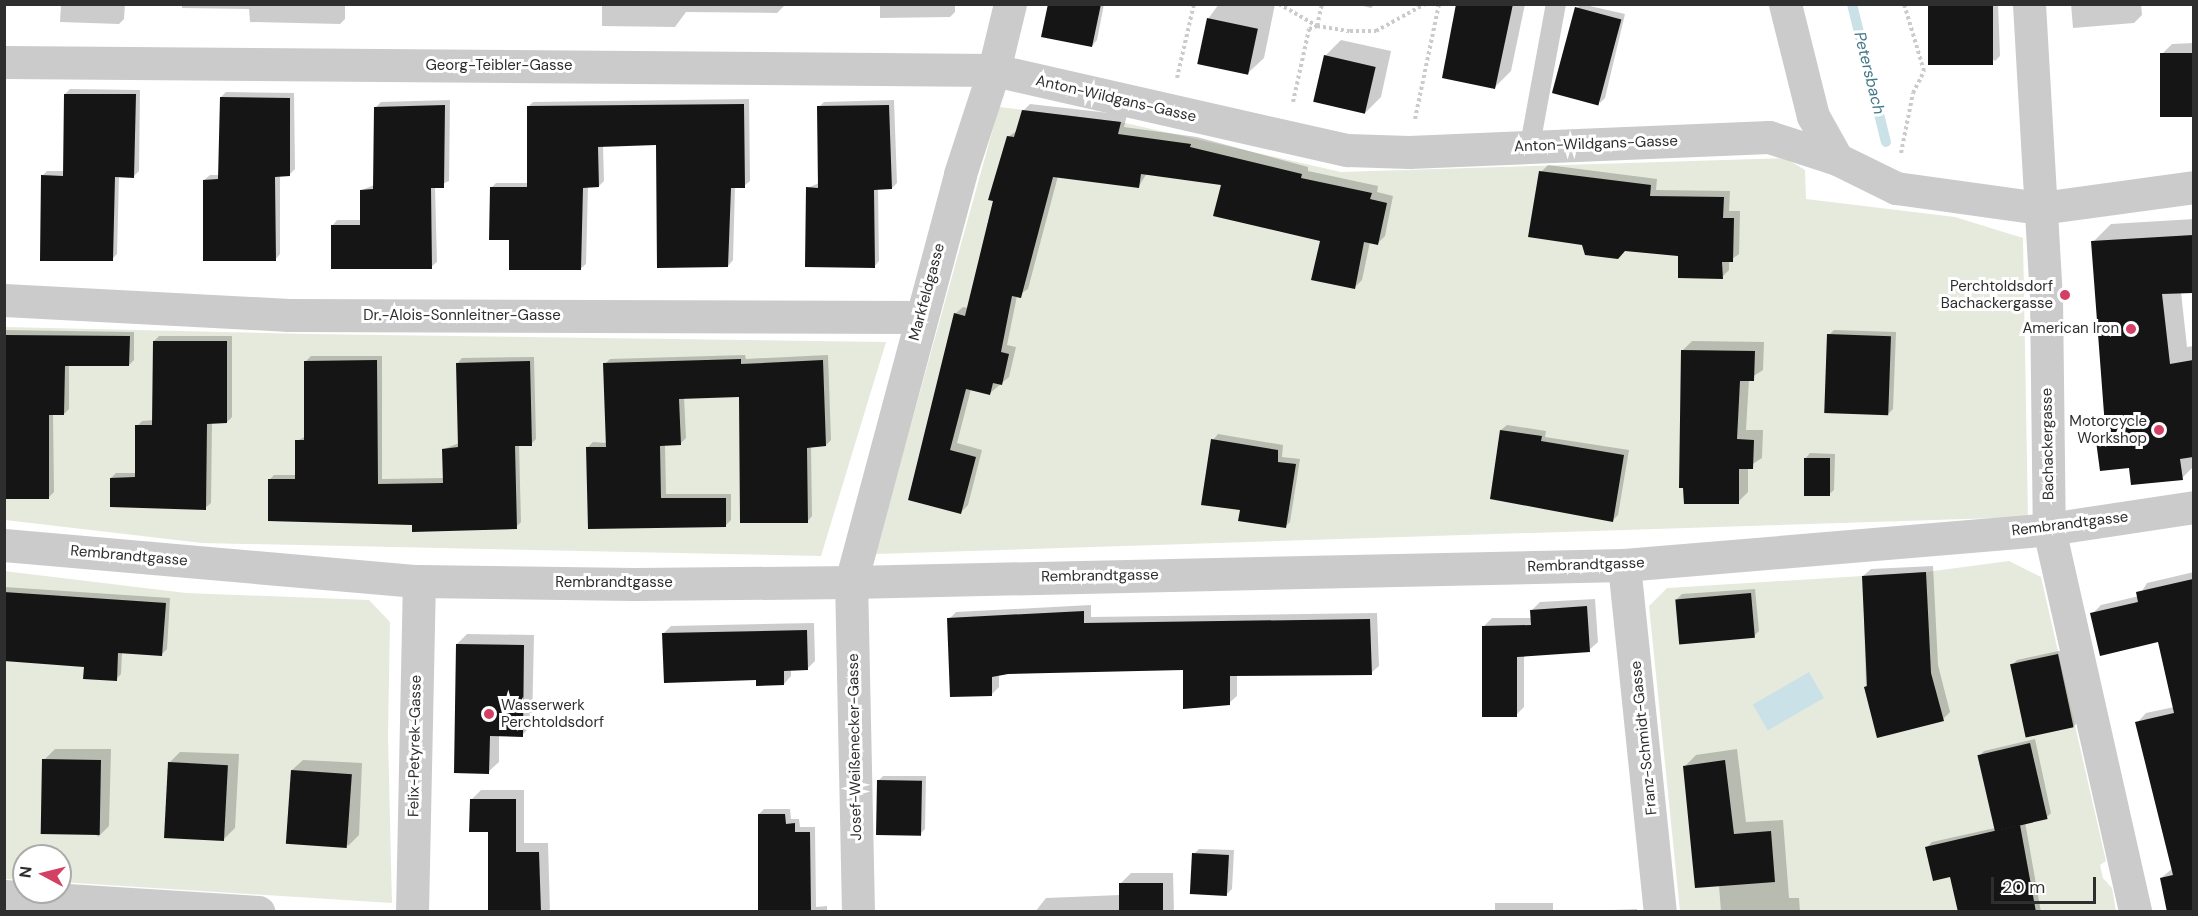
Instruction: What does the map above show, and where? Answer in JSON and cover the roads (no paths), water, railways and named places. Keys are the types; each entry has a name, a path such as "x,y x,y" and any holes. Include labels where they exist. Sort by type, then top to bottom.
{"street":[{"name":"Markfeldgasse","path":"851,582 920,317 960,174 994,70 1010,4"},
{"path":"1785,4 1813,116 1837,159"},
{"name":"Bachackergasse","path":"2029,4 2041,208 2049,529 2134,912"},
{"name":"Georg-Teibler-Gasse","path":"4,62 994,70"},
{"name":"Anton-Wildgans-Gasse","path":"994,70 1285,138 1347,150 1408,152 1530,145 1769,137 1837,159 1896,188 2041,208 2193,187"},
{"name":"Dr.-Alois-Sonnleitner-Gasse","path":"4,300 290,315 920,317"},
{"name":"Rembrandtgasse","path":"4,545 419,581 634,584 851,582 1624,565 2049,529 2193,507"},
{"name":"Franz-Schmidt-Gasse","path":"1624,565 1660,912"},
{"name":"Felix-Petyrek-Gasse","path":"412,912 419,581"},
{"name":"Josef-Weißenecker-Gasse","path":"851,582 858,912"},
{"path":"4,896 258,912"}],"lane":[{"path":"1530,145 1556,4"}],"water":[{"path":"1809,672 1824,698 1768,730 1753,704"}],"waterway":[{"name":"Petersbach","path":"1852,4 1886,142"}],"place":[{"name":"Perchtoldsdorf Bachackergasse","path":"2065,295"},
{"name":"American Iron","path":"2131,329"},
{"name":"Motorcycle Workshop","path":"2159,430"},
{"name":"Wasserwerk Perchtoldsdorf","path":"489,714"}]}
